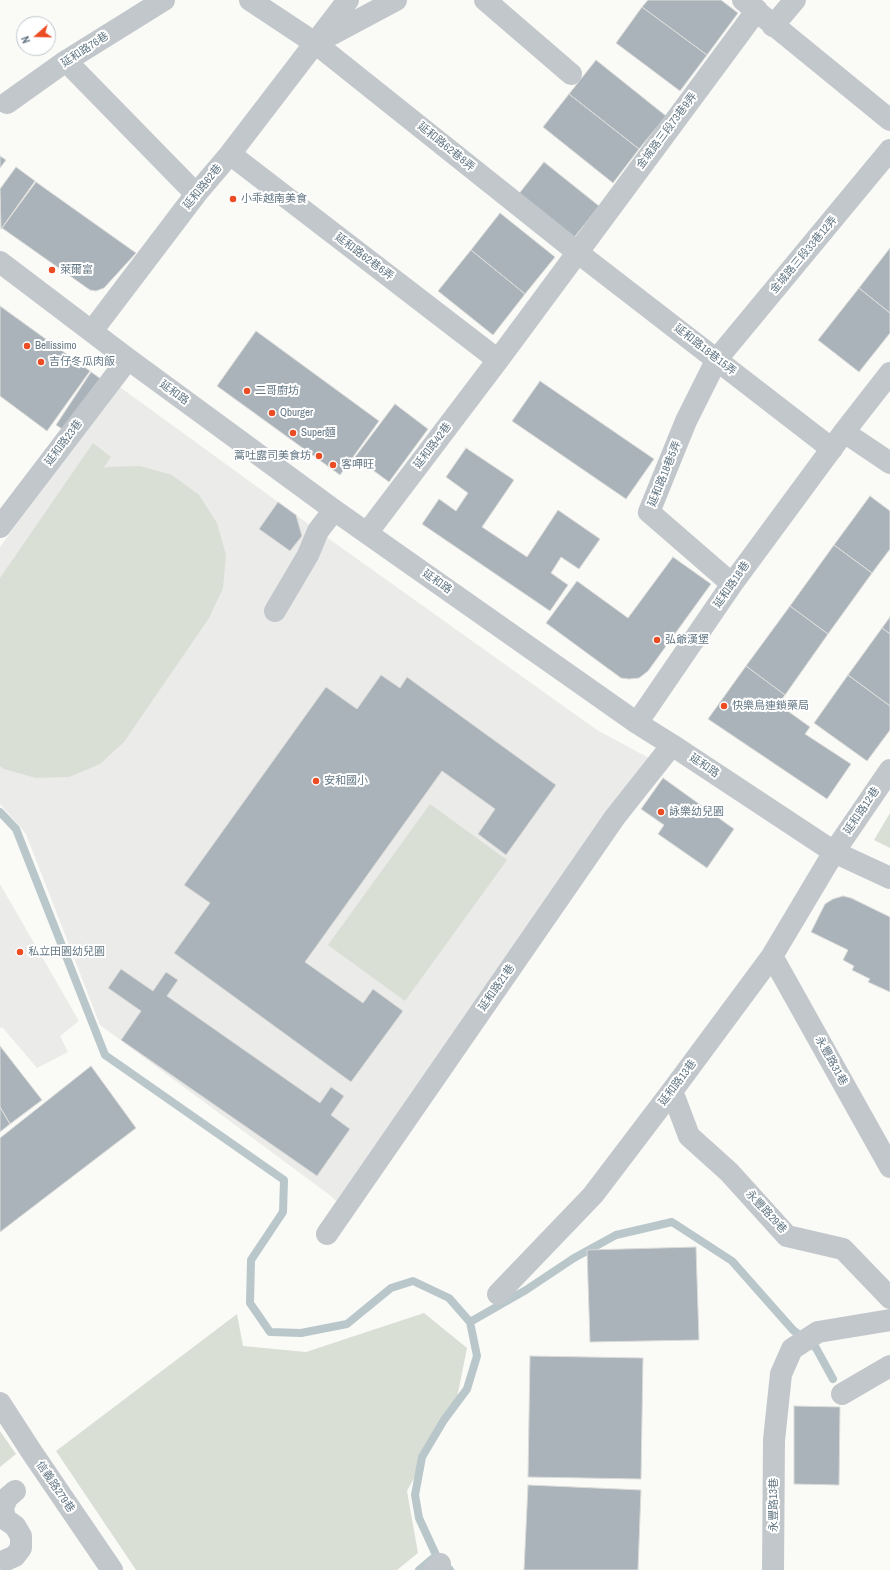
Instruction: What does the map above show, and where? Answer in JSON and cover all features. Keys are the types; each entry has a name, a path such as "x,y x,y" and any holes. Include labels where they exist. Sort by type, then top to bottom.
{"street":[{"name":"延和路76巷","path":"7,103 66,62 164,0"},
{"name":"延和路62巷8弄","path":"250,0 315,43 578,252"},
{"name":"延和路62巷","path":"92,331 196,194 230,154 348,0"},
{"path":"315,43 396,0"},
{"path":"485,0 571,74"},
{"path":"773,26 795,0"},
{"path":"750,5 773,26 890,120"},
{"name":"金城路三段73巷9弄","path":"498,360 578,252 750,5"},
{"path":"66,62 196,194"},
{"name":"金城路三段33巷12弄","path":"717,359 890,150"},
{"name":"延和路62巷6弄","path":"230,154 498,360"},
{"name":"延和路18巷15弄","path":"578,252 717,359 838,441 890,463"},
{"name":"延和路","path":"0,262 128,360 334,510 637,723 672,744 834,852 890,878"},
{"name":"延和路18巷5弄","path":"717,359 686,421 649,512 732,584"},
{"name":"延和路23巷","path":"0,527 128,360"},
{"name":"延和路42巷","path":"367,533 498,360"},
{"name":"延和路18巷","path":"637,723 732,584 890,373"},
{"path":"275,611 308,555 318,532 334,510"},
{"name":"延和路21巷","path":"327,1234 615,817 672,744"},
{"name":"延和路12巷","path":"834,852 890,770"},
{"name":"延和路13巷","path":"498,1294 593,1195 772,956 834,852"},
{"name":"永豐路31巷","path":"772,956 890,1166"},
{"name":"永豐路29巷","path":"672,1091 689,1136 729,1172 787,1236 843,1249 890,1298"},
{"name":"永豐路13巷","path":"773,1570 774,1440 781,1374 792,1349 818,1332 890,1320"},
{"path":"842,1394 890,1366"},
{"name":"信義路279巷","path":"0,1403 112,1570"},
{"path":"6,1560 15,1556 21,1548 21,1536 15,1526 5,1519 3,1508 7,1498 15,1492"}],"shaded area":[{"name":"安和國小","path":"117,385 318,531 597,730 649,758 338,1203 331,1196 100,1025 26,834 0,804 0,547"},
{"path":"93,443 111,457 103,469 107,467 140,466 172,475 199,495 217,523 226,555 223,588 209,618 124,742 100,764 69,777 36,778 4,769 0,766 0,578"},
{"path":"430,804 507,860 405,1001 328,945"},
{"path":"890,813 890,848 874,840"},
{"name":"私立田園幼兒園","path":"0,884 79,1021 60,1036 68,1052 37,1068 2,1027 0,1028"},
{"path":"424,1313 467,1348 457,1398 407,1491 418,1553 397,1570 136,1570 56,1451 237,1314 243,1346 306,1352"},
{"path":"0,1431 16,1454 0,1467"}],"building":[{"path":"648,0 721,0 738,13 707,55 642,7"},
{"path":"642,7 707,55 680,91 616,43"},
{"path":"596,60 666,116 639,149 569,94"},
{"path":"569,94 639,149 613,183 543,127"},
{"path":"0,156 6,160 0,168"},
{"path":"544,162 599,206 569,244 514,200"},
{"path":"16,167 35,181 1,229 0,189"},
{"path":"36,182 136,253 104,288 96,291 90,290 2,228"},
{"path":"500,213 555,257 525,294 471,250"},
{"path":"890,248 890,313 859,288"},
{"path":"471,250 525,294 493,335 438,291"},
{"path":"859,288 890,313 890,333 859,372 818,340"},
{"path":"0,306 90,371 47,431 0,396"},
{"path":"256,331 379,421 340,475 217,386"},
{"path":"91,372 101,379 67,432 56,425"},
{"path":"540,381 654,459 626,499 512,421"},
{"path":"395,404 428,429 389,482 355,457"},
{"path":"466,448 514,480 482,527 527,557 558,510 600,539 579,569 561,557 551,573 568,585 550,611 422,524 439,499 456,511 468,493 446,477"},
{"path":"870,496 890,511 890,549 872,573 834,545"},
{"path":"278,502 296,515 302,536 290,551 259,529"},
{"path":"834,545 872,573 828,634 790,606"},
{"path":"673,557 711,584 648,671 639,678 621,678 546,623 577,581 628,618"},
{"path":"790,606 828,634 785,695 746,666"},
{"path":"890,617 890,634 882,628"},
{"path":"882,628 890,634 890,706 848,675"},
{"path":"746,666 785,695 778,704 810,727 805,734 851,764 827,799 708,719"},
{"path":"381,675 400,688 407,677 556,785 506,855 478,834 495,809 442,771 305,962 363,1003 373,989 403,1011 351,1082 174,953 210,903 184,885 326,687 357,709"},
{"path":"848,675 890,706 890,730 867,761 814,723"},
{"path":"663,778 734,829 707,868 658,834 664,825 641,809"},
{"path":"843,896 851,898 890,917 890,992 868,982 870,979 852,970 854,966 843,960 848,950 811,932 825,904 833,899"},
{"path":"121,969 153,991 166,972 178,980 167,996 320,1103 331,1087 344,1096 331,1115 350,1129 317,1176 121,1040 141,1011 108,988"},
{"path":"0,1046 42,1100 10,1124 0,1107"},
{"path":"91,1066 136,1128 0,1232 0,1138"},
{"path":"0,1107 10,1124 0,1132"},
{"path":"696,1247 699,1340 590,1342 587,1250"},
{"path":"530,1356 643,1358 641,1479 528,1477"},
{"path":"794,1406 840,1407 839,1485 794,1484"},
{"path":"528,1485 641,1490 638,1570 524,1570"}],"waterway":[{"path":"0,812 16,829 105,1055 284,1180 283,1212 251,1260 250,1303 270,1332 301,1333 347,1324 391,1288 413,1281 449,1298 470,1322 477,1356 467,1389 444,1420 422,1457 415,1495 419,1518 436,1555 450,1570"},
{"path":"470,1322 526,1290 574,1258 616,1235 672,1222 732,1261 793,1330 816,1348 833,1379"},
{"path":"419,1570 432,1559"}],"place":[{"name":"小乖越南美食","path":"233,199"},
{"name":"萊爾富","path":"52,270"},
{"name":"Bellissimo","path":"27,346"},
{"name":"吉仔冬瓜肉飯","path":"41,362"},
{"name":"二哥廚坊","path":"247,391"},
{"name":"Qburger","path":"272,413"},
{"name":"Super麵","path":"293,433"},
{"name":"蒿吐露司美食坊","path":"319,456"},
{"name":"客呷旺","path":"333,465"},
{"name":"弘爺漢堡","path":"657,640"},
{"name":"快樂鳥連鎖藥局","path":"724,706"},
{"name":"安和國小","path":"316,781"},
{"name":"詠樂幼兒園","path":"661,812"},
{"name":"私立田園幼兒園","path":"20,952"}]}
